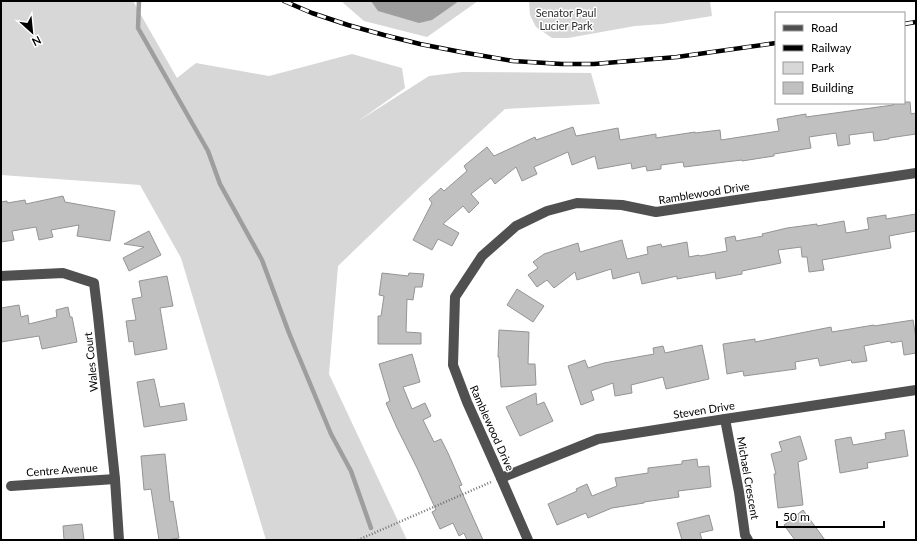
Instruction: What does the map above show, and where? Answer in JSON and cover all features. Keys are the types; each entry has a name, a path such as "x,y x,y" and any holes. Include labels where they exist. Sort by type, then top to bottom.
{"street":[{"name":"Ramblewood Drive","path":"528,540 467,402 453,365 455,297 482,256 516,226 547,211 577,203 622,205 656,212 916,173"},
{"name":"Wales Court","path":"1,276 62,273 94,283 115,479 119,536"},
{"name":"Steven Drive","path":"501,478 598,440 916,390"},
{"name":"Michael Crescent","path":"725,419 739,492 745,535 748,540"},
{"name":"Centre Avenue","path":"11,486 115,479"}],"path":[{"path":"358,540 501,478"}],"green space":[{"path":"1,1 133,1 177,78 196,63 269,76 352,54 402,68 405,88 357,122 429,76 462,72 591,73 600,104 505,109 421,186 338,266 329,374 407,540 266,540 181,258 140,185 1,175"},
{"path":"341,1 478,1 427,37 364,21"},
{"name":"Senator Paul Lucier Park","path":"529,1 710,1 712,16 662,24 635,26 568,38 552,38 536,27 530,15"}],"shaded area":[{"path":"371,1 459,1 432,20 419,23 378,11"}],"building":[{"path":"910,102 911,114 916,113 916,134 874,141 873,132 849,135 850,144 838,146 836,133 809,137 811,148 774,154 774,156 684,167 683,162 661,165 661,169 647,171 646,166 632,169 631,163 598,169 595,156 572,165 568,152 534,167 537,174 522,181 516,167 495,184 491,178 471,194 479,203 469,213 463,206 443,224 459,233 452,246 438,239 432,250 413,240 432,203 429,199 441,188 444,191 467,171 464,166 487,147 494,156 535,137 536,140 573,127 576,136 618,128 620,140 656,134 656,138 720,130 721,140 779,131 777,119 806,114 806,117"},
{"path":"63,196 65,202 115,211 110,241 77,236 79,225 51,230 53,237 39,240 36,227 12,231 14,240 1,242 1,202 7,201 7,203 25,200 26,204"},
{"path":"916,214 916,231 889,236 891,248 822,260 824,270 809,272 807,257 802,257 801,247 778,250 781,263 742,271 742,274 716,279 715,272 677,279 677,276 642,284 639,272 613,279 611,269 577,280 575,272 554,288 547,280 537,287 528,275 538,268 533,262 544,254 578,243 580,252 622,240 627,259 648,254 647,247 661,244 662,247 687,242 689,257 727,251 725,238 735,236 736,241 763,236 762,234 787,228 817,224 817,226 844,221 846,233 869,229 867,218 886,215 886,219"},
{"path":"149,231 161,255 129,271 123,258 144,247 124,244"},
{"path":"382,273 408,276 409,273 424,274 422,287 415,287 413,300 407,299 406,332 421,333 421,344 378,344 378,316 381,316 384,296 379,295"},
{"path":"167,276 173,306 160,308 167,349 135,355 133,341 129,342 126,321 136,320 132,299 142,297 139,281"},
{"path":"517,289 544,306 533,322 507,305"},
{"path":"19,305 21,317 28,315 29,324 57,317 56,310 68,307 70,317 72,317 77,342 42,349 39,336 1,342 1,308"},
{"path":"913,320 916,338 916,353 904,355 902,341 891,343 890,341 864,346 867,361 852,363 851,360 820,366 818,358 795,362 796,369 744,376 743,371 727,374 723,344 755,339 755,342 831,327 832,332"},
{"path":"499,330 529,332 528,364 535,364 536,385 501,387 498,357"},
{"path":"702,345 709,379 666,389 663,377 631,385 632,393 615,396 613,383 591,391 594,400 581,405 568,366 585,360 588,368 604,363 654,354 653,348 663,346 665,353"},
{"path":"412,354 420,382 403,387 412,409 425,403 431,416 423,420 434,442 441,439 448,453 462,485 459,486 483,540 467,540 464,533 459,536 453,523 440,529 432,512 436,510 386,403 390,401 379,364"},
{"path":"154,379 160,407 184,403 187,420 144,427 137,382"},
{"path":"536,393 537,405 544,402 553,421 520,436 506,407"},
{"path":"904,430 908,456 867,463 868,468 840,473 835,440 851,437 853,445 886,439 885,433"},
{"path":"800,436 807,459 798,462 803,505 778,508 774,474 776,474 771,454 782,451 779,442"},
{"path":"165,454 170,502 173,501 179,538 159,540 151,489 144,490 141,456"},
{"path":"697,459 698,467 709,466 711,487 678,491 679,497 612,508 588,518 586,513 557,525 548,504 577,491 576,489 587,484 592,496 617,486 615,478 648,473 648,468 682,464 682,461"},
{"path":"803,510 825,540 795,540 784,525"},
{"path":"709,515 713,530 700,533 702,540 682,540 677,523"},
{"path":"82,524 84,540 64,540 63,526"}],"waterway":[{"path":"139,1 138,28 208,151 220,184 262,260 289,333 331,434 351,471 371,528"}],"railway":[{"path":"284,1 312,13 384,35 420,44 513,61 594,64 677,57 775,43"},
{"path":"905,24 916,22"}]}
